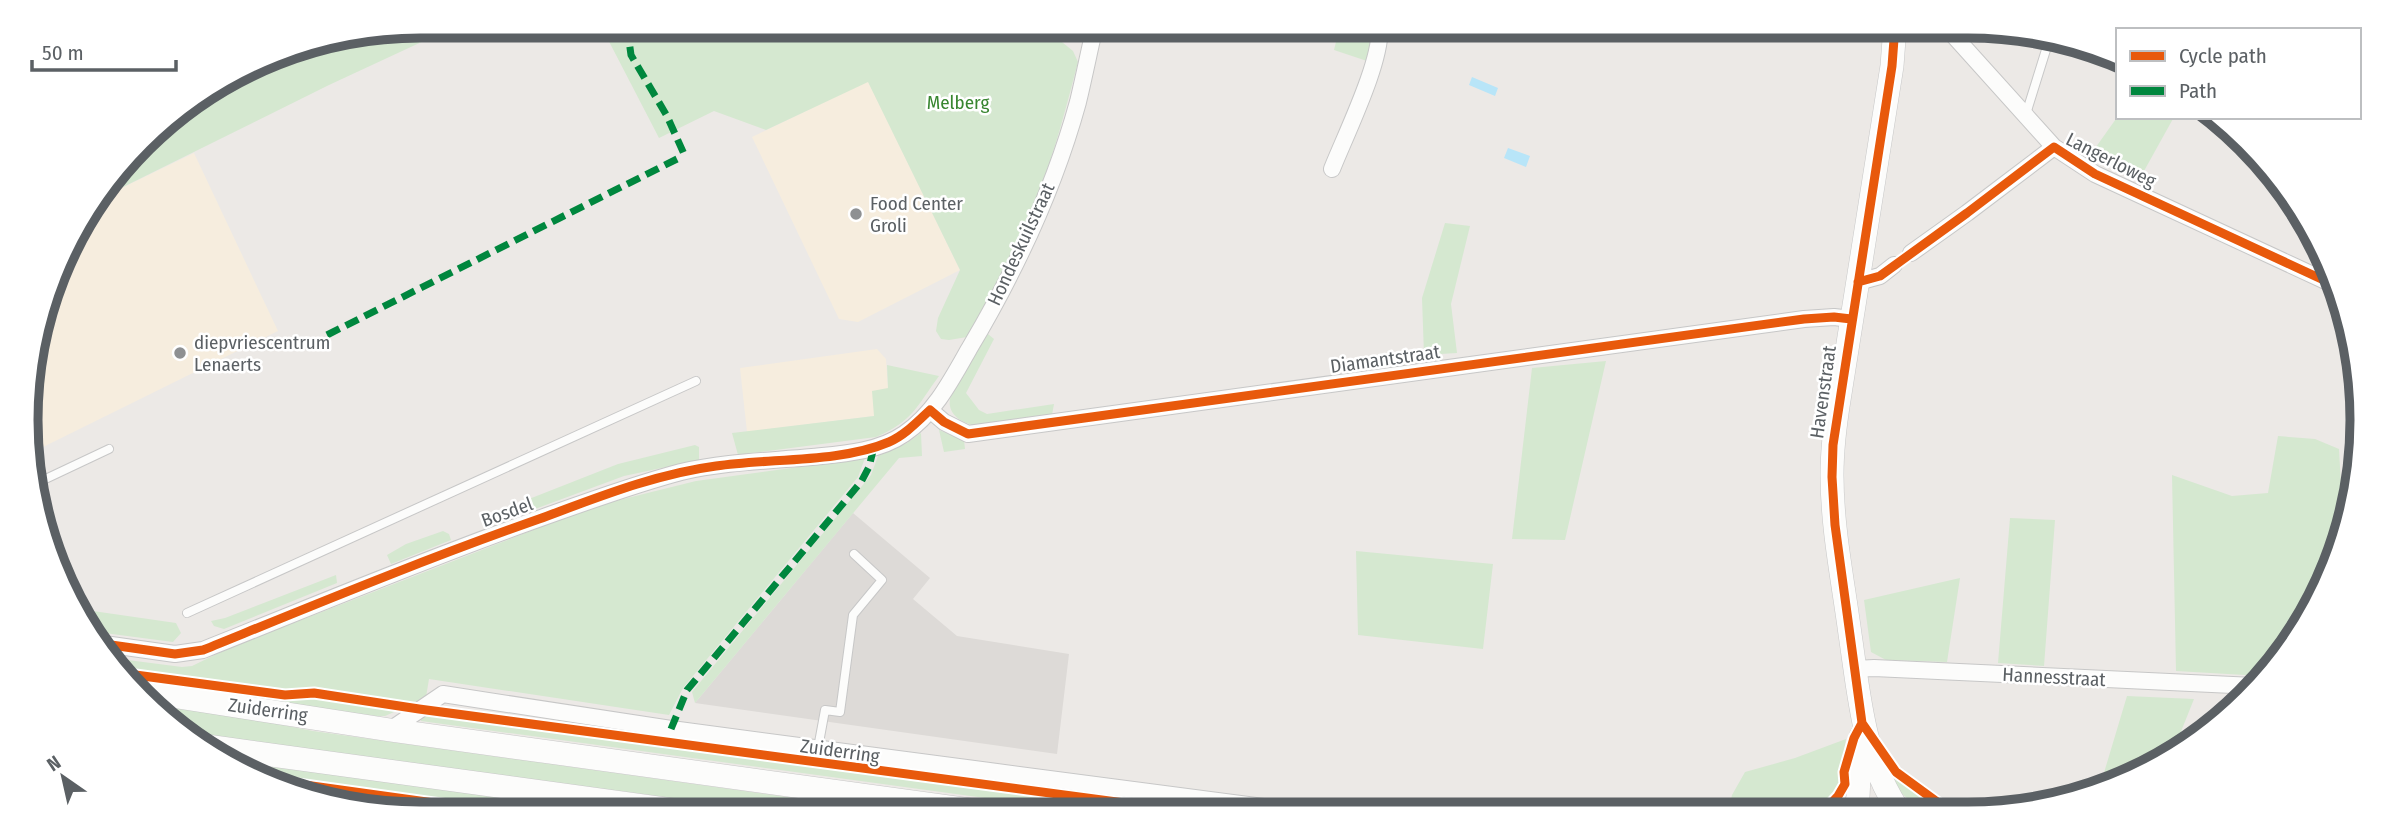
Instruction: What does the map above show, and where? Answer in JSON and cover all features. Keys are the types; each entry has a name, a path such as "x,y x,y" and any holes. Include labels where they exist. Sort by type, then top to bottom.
{"main road":[{"name":"Havenstraat","path":"1894,38 1833,445 1832,477 1835,525 1862,723 1878,776 1896,802"},
{"name":"Zuiderring","path":"153,693 390,730 912,802"},
{"name":"Havenstraat","path":"1858,802 1862,723"},
{"path":"227,749 614,802"}],"street":[{"name":"Hondeskuilstraat","path":"930,410 977,336 1033,228 1050,187 1078,103 1092,38"},
{"path":"1332,169 1375,61 1379,38"},
{"name":"Langerloweg","path":"1955,38 2054,147 2095,174 2323,280"},
{"name":"Langerloweg","path":"1911,253 2054,147"},
{"path":"1858,282 1880,276 1894,265"},
{"name":"Diamantstraat","path":"930,410 944,422 968,434 1804,319 1852,319"},
{"name":"Bosdel","path":"112,645 175,654 203,650 469,544 627,487 716,466 837,454 874,447 905,433 930,410"},
{"name":"Hannesstraat","path":"1855,669 2243,686"},
{"name":"Zuiderring","path":"390,730 443,694 671,729 1226,802"}],"lane":[{"path":"2025,117 2047,47"},
{"path":"187,613 696,381"},
{"path":"44,480 109,449"},
{"path":"818,748 825,710 840,712 853,615 882,580 854,554"}],"shaded area":[{"name":"Food Center Groli","path":"868,81 960,270 858,322 839,319 752,137"},
{"path":"194,153 278,331 39,449 39,395 51,321 78,251 115,191"},
{"path":"877,349 886,359 888,389 874,416 747,432 740,368"},
{"path":"853,513 930,578 913,599 957,636 1069,654 1057,754 695,703"}],"green space":[{"path":"430,38 115,191 133,168 168,133 208,103 251,78 321,51 395,39"},
{"name":"Melberg","path":"607,38 1057,38 1073,51 1078,62 1060,130 1030,214 967,337 941,339 936,331 938,318 960,270 868,82 766,130 714,111 659,138"},
{"path":"1337,38 1371,38 1367,61 1334,50"},
{"path":"2116,119 2173,119 2139,180 2091,154"},
{"path":"1445,223 1470,226 1451,304 1457,353 1424,355 1422,298"},
{"path":"988,334 994,339 966,393 979,410 987,414 1054,404 1052,415 975,426 963,422 953,414 950,399 953,390"},
{"path":"1606,361 1565,540 1512,539 1532,368"},
{"path":"887,365 939,376 913,412 898,425 876,437 738,455 732,433 874,416 872,391 888,388"},
{"path":"939,430 964,440 965,449 944,452"},
{"path":"921,433 922,456 899,458 695,703 692,692 871,475 878,456 907,443"},
{"path":"2278,436 2315,439 2339,449 2342,500 2338,519 2311,589 2272,652 2253,675 2176,671 2172,475 2232,496 2268,493"},
{"path":"695,445 699,447 699,460 624,476 500,522 495,515 506,508 618,464"},
{"path":"865,458 858,477 683,688 669,715 429,679 426,697 412,703 312,690 271,690 135,674 123,659 192,666 229,648 595,506 696,481"},
{"path":"2010,518 2055,520 2044,666 1998,663"},
{"path":"443,531 449,534 451,540 391,564 387,555 406,544"},
{"path":"1356,551 1493,564 1483,649 1358,635"},
{"path":"336,575 337,583 224,629 214,626 211,621 225,618"},
{"path":"1960,578 1947,662 1886,660 1871,652 1864,600"},
{"path":"90,611 176,623 181,633 173,642 104,633"},
{"path":"139,678 288,697 315,695 403,708 385,716 146,686"},
{"path":"2127,696 2194,699 2178,739 2138,762 2103,777"},
{"path":"163,702 313,731 824,802 703,802 206,736"},
{"path":"433,713 1091,802 1015,802 421,721 421,718"},
{"path":"1846,739 1841,785 1827,802 1731,802 1745,772 1795,758"},
{"path":"254,764 533,802 460,802 294,780"},
{"path":"1897,775 1931,802 1912,802 1887,777"}],"water":[{"path":"1472,77 1498,88 1495,96 1469,85"},
{"path":"1508,148 1530,156 1526,167 1504,158"}],"marked path":[{"path":"629,38 631,55 667,116 684,154"},
{"path":"327,335 677,159"},
{"path":"671,729 687,690 861,482 869,467 874,447"}],"cycle path":[{"path":"1894,38 1833,445 1832,477 1835,525 1862,723 1896,772 1937,802"},
{"path":"1858,282 1880,276 2054,147 2095,174 2323,280"},
{"path":"112,645 175,654 203,650 412,566 626,488 716,466 827,457 870,449 900,436 930,410 944,422 968,434 1804,319 1851,319"},
{"path":"136,675 285,695 314,693 1117,802"},
{"path":"1832,802 1845,784 1844,772 1854,738 1862,723"},
{"path":"312,786 427,802"}],"place":[{"name":"Food Center Groli","path":"856,214"},
{"name":"diepvriescentrum Lenaerts","path":"180,353"}]}
